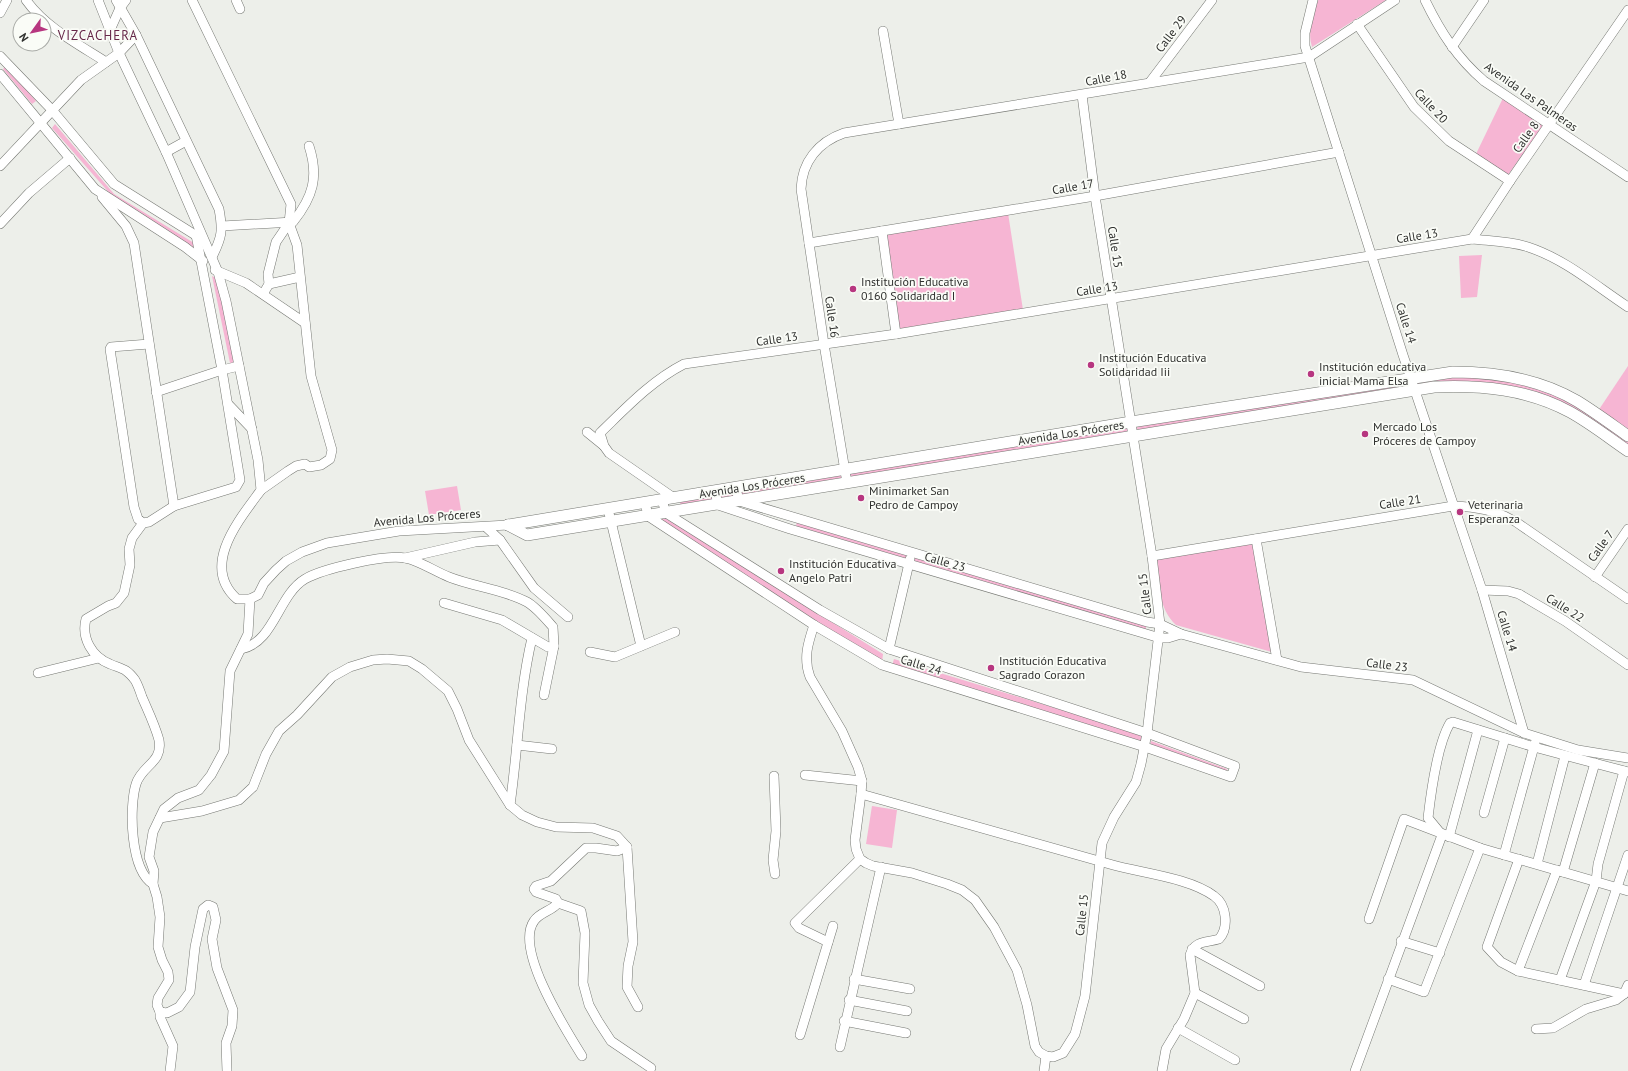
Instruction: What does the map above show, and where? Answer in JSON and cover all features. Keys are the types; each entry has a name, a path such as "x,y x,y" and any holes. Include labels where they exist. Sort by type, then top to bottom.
{"main road":[{"name":"Avenida Los Próceres","path":"508,525 1131,422 1411,378 1467,372 1495,374 1534,382 1577,401 1628,436"},
{"name":"Avenida Los Próceres","path":"508,525 527,535 718,505 1415,389 1476,386 1516,392 1569,411 1628,451"}],"street":[{"path":"0,13 7,0"},
{"path":"26,0 31,8 54,28 106,62"},
{"path":"98,0 111,28 119,53 166,152 218,272 252,429 258,460 261,490"},
{"path":"111,28 118,4 126,0"},
{"path":"170,1071 173,1046 160,1017 160,1012 157,1005 158,998 169,980 168,972 158,947 160,917 157,897 153,884 154,871 149,857 153,832 164,809 178,798 200,790 211,775 224,751 230,671 248,634 250,599 238,599 227,590 221,561 232,530 261,490 296,466 305,464 309,467 314,467 321,465 330,458 332,450 311,376 297,245 289,223 291,204 192,0"},
{"path":"236,0 240,9"},
{"name":"Calle 29","path":"1150,82 1212,0"},
{"name":"Calle 14","path":"1313,0 1305,34 1305,46 1411,378 1482,590 1524,733"},
{"name":"Calle 18","path":"812,155 820,146 835,136 844,133 1309,57 1395,0"},
{"name":"Avenida Las Palmeras","path":"1425,0 1452,47 1468,68 1484,81 1549,126 1628,177"},
{"path":"1452,47 1484,0"},
{"path":"118,4 136,35 219,209 222,226 221,238 212,257"},
{"name":"Calle 8","path":"1472,239 1510,181 1628,10"},
{"name":"Calle 20","path":"1358,24 1414,107 1450,140 1510,181"},
{"path":"883,31 899,124"},
{"path":"0,166 81,80 119,53 136,35"},
{"path":"0,56 52,110 114,184 205,241"},
{"path":"0,74 126,226 134,243 174,506"},
{"name":"Calle 15","path":"1042,1054 1053,1057 1063,1053 1068,1047 1077,1028 1085,996 1102,843 1106,832 1136,782 1145,747 1160,638 1160,624 1152,556 1095,196 1082,95"},
{"path":"166,152 186,141"},
{"path":"222,226 293,222 312,191 314,170 309,146"},
{"name":"Calle 17","path":"810,243 1095,196 1339,152"},
{"name":"Calle 16","path":"812,155 802,177 801,189 824,344 847,483"},
{"path":"0,224 29,193 70,158"},
{"path":"95,189 218,272 246,283 305,323"},
{"path":"263,294 269,284 268,274 276,242 289,223"},
{"path":"882,232 896,334"},
{"path":"153,884 147,880 137,860 132,820 136,784 147,767 157,757 161,749 159,740 136,682 128,672 120,666 110,664 99,658 91,650 86,639 84,628 86,619 116,603 124,593 130,565 129,549 132,538 143,523 149,522 174,506 236,487 240,480 222,370 196,235"},
{"name":"Calle 13","path":"606,449 600,433 649,386 664,375 684,364 896,334 1472,239 1512,244 1542,252 1562,262 1628,307"},
{"path":"269,284 300,277"},
{"path":"143,523 138,519 134,507 110,349 111,347 126,345 149,344"},
{"path":"156,392 222,370 239,366"},
{"path":"228,404 252,429"},
{"path":"587,432 606,449 674,498"},
{"path":"736,488 739,501"},
{"path":"715,491 718,505"},
{"path":"662,500 666,513"},
{"name":"Calle 23","path":"739,501 1147,622 1160,624 1180,634 1301,667 1413,680 1537,738 1578,750 1628,758"},
{"path":"645,502 648,516"},
{"name":"Calle 23","path":"718,505 790,530 1160,638 1168,638 1180,634"},
{"name":"Calle 21","path":"1152,556 1453,506 1472,507 1501,514 1628,599"},
{"path":"608,509 641,646"},
{"name":"Calle 24","path":"648,516 814,624 882,665 1145,747 1231,777 1235,766 1147,733 889,650 820,610 666,513"},
{"name":"Avenida Los Próceres","path":"250,599 258,595 264,583 286,561 302,552 327,543 398,531 508,525"},
{"path":"486,527 500,540 534,588 568,617"},
{"name":"Calle 7","path":"1595,577 1628,529"},
{"path":"1256,539 1277,660"},
{"path":"241,648 250,647 266,631 290,593 304,580 334,568 389,558 405,558 476,542 500,540"},
{"path":"889,650 912,552"},
{"path":"405,558 450,578 528,602 553,627 554,646 544,695"},
{"name":"Calle 22","path":"1482,590 1508,591 1519,594 1565,622 1628,665"},
{"path":"444,603 502,620 548,647 554,646"},
{"path":"814,624 805,656 806,668 850,748 862,781 855,840 856,849 860,859 872,866 912,873 947,884 962,890 980,906 994,926 1017,970 1027,1005 1033,1039 1042,1054 1044,1071"},
{"path":"590,652 615,657 675,632"},
{"path":"510,805 518,723 532,638"},
{"path":"38,673 99,658"},
{"path":"160,818 202,811 239,800 253,787 266,754 279,731 297,715 332,677 350,667 373,660 387,659 409,661 422,669 448,691 469,740 510,805 522,814 537,822 556,827 593,828 617,836 626,847 633,942 628,966 627,987 638,1007"},
{"path":"1445,836 1428,818 1437,765 1449,726 1453,722 1534,748 1626,772 1598,864 1596,881 1560,980"},
{"path":"1354,1071 1401,941 1445,836 1478,730"},
{"path":"1484,813 1505,738"},
{"path":"1504,855 1537,738"},
{"path":"517,745 552,749"},
{"path":"1538,864 1565,756"},
{"path":"1518,971 1560,871 1594,763"},
{"path":"805,775 862,781"},
{"path":"774,776 776,830 774,860 775,874"},
{"path":"861,794 1100,861 1189,884 1217,898 1223,910 1225,924 1224,932 1219,939 1200,942 1192,949 1190,955 1195,993 1184,1019 1166,1049 1162,1071"},
{"path":"1370,919 1404,819 1445,836 1480,848 1625,890"},
{"path":"626,847 617,851 586,848 551,881 535,887 536,892 556,899 558,903 581,911 583,914 585,933 583,983 589,1005 611,1041 651,1068"},
{"path":"1388,979 1424,992 1480,848"},
{"path":"1584,985 1625,890 1628,855"},
{"path":"828,942 799,928 795,923 860,859"},
{"path":"1519,859 1487,947 1501,962 1518,971 1624,994"},
{"path":"840,1047 844,1021 881,867"},
{"path":"558,903 534,921 528,936 537,971 558,1016 582,1056"},
{"path":"160,1012 167,1013 179,1007 190,992 195,947 203,909 208,905 212,907 216,920 212,939 218,968 233,1010 232,1026 226,1043 227,1071"},
{"path":"800,1035 833,926"},
{"path":"1401,941 1440,953"},
{"path":"1192,949 1260,986"},
{"path":"854,979 910,989"},
{"path":"1536,1029 1553,1028 1586,1009 1616,1000 1624,994 1628,985"},
{"path":"1195,993 1244,1019"},
{"path":"850,1000 907,1012"},
{"path":"844,1021 906,1033"},
{"path":"1178,1028 1235,1060"}],"shaded area":[{"path":"1318,0 1386,0 1312,47 1310,29"},
{"path":"6,66 36,101 32,104 3,69"},
{"path":"1503,98 1544,124 1508,175 1476,154"},
{"path":"55,124 114,194 194,243 195,249 112,196 52,128"},
{"path":"1008,213 1023,310 899,331 886,234"},
{"path":"1482,255 1477,297 1461,298 1459,256"},
{"path":"212,276 218,279 236,362 230,363"},
{"path":"1628,366 1628,431 1598,411"},
{"path":"1453,374 1524,383 1560,397 1628,439 1628,448 1521,390 1417,384 1418,378"},
{"path":"1407,380 1410,386 1138,431 1137,428 1138,425"},
{"path":"1128,426 1129,434 850,479 849,473"},
{"path":"842,473 844,480 681,506 680,503 682,500"},
{"path":"457,486 461,510 429,515 425,491"},
{"path":"662,519 667,519 883,654 882,662 658,524"},
{"path":"797,520 909,553 908,559 796,527"},
{"path":"1253,542 1272,652 1176,625 1170,618 1162,603 1155,560"},
{"path":"915,555 1146,625 1146,629 1144,630 913,562"},
{"path":"894,659 1144,735 1142,742 892,666"},
{"path":"1151,741 1227,769 1226,773 1150,746"},
{"path":"872,806 897,810 892,848 866,844"}],"place":[{"name":"Institución Educativa 0160 Solidaridad I","path":"853,289"},
{"name":"Institución Educativa Solidaridad Iii","path":"1091,365"},
{"name":"Institución educativa inicial Mama Elsa","path":"1311,374"},
{"name":"Mercado Los Próceres de Campoy","path":"1365,434"},
{"name":"Minimarket San Pedro de Campoy","path":"861,498"},
{"name":"Veterinaria Esperanza","path":"1460,512"},
{"name":"Institución Educativa Angelo Patri","path":"781,571"},
{"name":"Institución Educativa Sagrado Corazon","path":"991,668"}],"district":[{"name":"VIZCACHERA","path":"98,35"}]}
